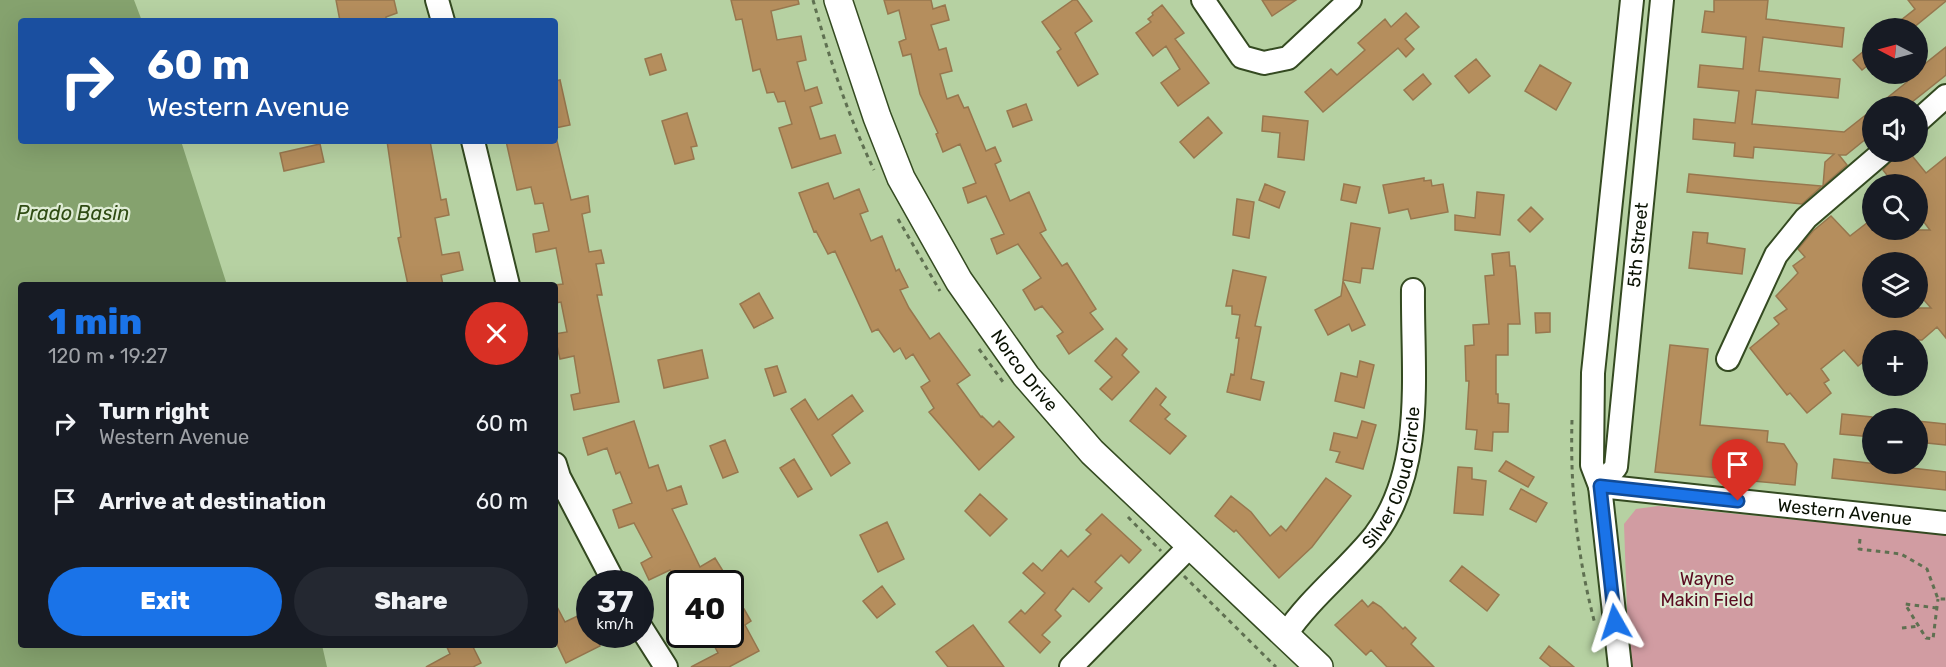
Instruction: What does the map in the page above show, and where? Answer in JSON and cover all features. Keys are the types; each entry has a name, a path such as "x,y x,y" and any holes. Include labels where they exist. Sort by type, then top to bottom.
{"main road":[{"name":"Norco Drive","path":"838,0 877,117 901,178 959,281 1026,376 1092,452 1319,667"}],"street":[{"path":"437,0 441,18"},
{"path":"1203,0 1242,57 1264,63 1288,58 1350,0"},
{"name":"5th Street","path":"1620,667 1600,486 1592,465 1593,373 1632,0"},
{"name":"5th Street","path":"1600,486 1616,467 1662,0"},
{"path":"1928,112 1946,96"},
{"path":"474,144 507,282"},
{"path":"1728,359 1776,255 1806,218 1870,162"},
{"name":"Silver Cloud Circle","path":"1286,634 1301,611 1374,535 1392,507 1412,441 1413,290"},
{"path":"558,472 564,488 608,570"},
{"name":"Western Avenue","path":"1600,486 1946,523"},
{"path":"1071,667 1190,546"},
{"path":"654,648 666,667"}],"path":[{"path":"1860,539 1859,549 1901,554 1927,569 1938,599 1937,608 1933,639 1926,638 1905,604 1937,608"},
{"path":"1938,599 1946,599"},
{"path":"1902,628 1919,626"}],"green space":[{"name":"Wayne Makin Field","path":"1658,506 1946,535 1946,667 1629,667 1624,524 1636,509"}],"water":[{"name":"Prado Basin","path":"0,0 134,0 141,18 18,18 18,144 182,144 226,282 18,282 18,648 323,648 327,667 0,667"}],"building":[{"path":"336,0 394,0 397,13 386,18 339,18"},
{"path":"731,0 798,0 799,4 771,11 777,40 801,36 806,60 797,62 805,91 817,87 822,103 810,107 820,139 835,135 841,153 792,168 779,128 792,124 785,101 778,102 774,92 767,93 760,69 753,71 742,19 736,20"},
{"path":"884,0 931,0 933,9 945,5 949,20 931,25 939,50 946,48 952,71 940,74 947,99 958,95 964,108 968,107 986,151 995,147 1001,161 995,164 1010,201 1029,192 1046,230 1040,233 1062,266 1067,263 1096,309 1090,313 1103,329 1069,354 1057,336 1063,332 1042,306 1035,310 1023,290 1041,278 1018,244 997,254 991,239 1004,234 986,196 968,203 963,188 976,183 960,144 943,152 936,134 938,133 920,94 911,54 903,56 899,42 906,39 899,10 888,14"},
{"path":"1073,0 1077,0 1092,21 1075,33 1098,74 1078,86 1057,52 1061,49 1042,22"},
{"path":"1262,0 1296,0 1272,16"},
{"path":"1714,0 1768,0 1766,19 1844,28 1842,47 1763,37 1759,71 1840,79 1838,98 1756,90 1752,124 1844,132 1862,118 1862,142 1846,155 1839,155 1847,165 1823,186 1825,162 1834,154 1754,147 1753,158 1734,156 1735,143 1693,139 1694,119 1735,123 1739,91 1698,87 1700,65 1743,69 1746,37 1702,32 1705,11 1714,12"},
{"path":"1908,0 1946,0 1925,18 1904,18 1915,9"},
{"path":"1162,5 1184,33 1175,39 1209,83 1178,106 1161,83 1180,69 1166,46 1153,56 1136,33 1151,22 1148,19"},
{"path":"1406,13 1419,27 1405,39 1414,49 1406,57 1398,48 1323,112 1305,92 1331,69 1337,75 1365,50 1358,43 1385,19 1391,27"},
{"path":"1946,47 1946,75 1920,96 1890,96 1904,84 1928,84 1928,61"},
{"path":"1862,52 1862,70 1853,60"},
{"path":"661,54 666,70 650,75 645,59"},
{"path":"1476,59 1490,76 1469,93 1455,76"},
{"path":"1540,65 1571,83 1556,110 1525,91"},
{"path":"1423,74 1431,84 1413,100 1404,90"},
{"path":"558,80 560,80 570,125 558,127"},
{"path":"1026,104 1032,120 1013,127 1007,111"},
{"path":"687,113 697,146 691,147 694,159 675,164 662,121"},
{"path":"1263,116 1308,121 1304,160 1278,157 1280,133 1262,131"},
{"path":"1208,117 1222,133 1194,158 1180,142"},
{"path":"320,144 324,162 284,171 280,153"},
{"path":"387,144 431,144 441,200 446,199 449,215 435,218 442,255 459,252 463,270 441,275 442,282 407,282 398,238 401,237"},
{"path":"507,144 558,144 571,200 588,196 590,212 582,214 589,252 601,250 604,263 596,264 602,295 597,295 619,402 574,410 571,395 580,393 574,356 560,359 558,350 558,334 567,332 561,302 558,302 558,285 563,284 556,248 536,252 533,234 549,231 543,203 535,204 531,187 517,190"},
{"path":"1946,157 1946,338 1937,327 1928,335 1928,330 1862,330 1862,363 1858,366 1844,350 1821,369 1829,380 1824,383 1831,393 1807,413 1790,393 1787,395 1750,348 1779,324 1774,318 1787,309 1776,296 1798,273 1793,266 1805,257 1798,249 1813,231 1831,216 1850,236 1862,227 1862,240 1928,240 1928,230 1930,230 1928,227 1928,174 1886,174 1883,170 1890,162 1917,162 1926,173"},
{"path":"1689,174 1822,186 1802,204 1687,192"},
{"path":"1424,178 1424,181 1431,180 1432,186 1443,184 1448,212 1411,219 1408,209 1389,213 1383,185"},
{"path":"828,183 834,199 859,189 868,211 860,214 871,241 882,236 896,271 899,269 908,287 900,290 909,308 930,339 939,333 970,375 957,384 981,417 993,427 999,421 1014,437 979,470 929,412 934,408 921,387 930,381 913,354 906,359 900,348 894,352 878,329 872,332 835,251 828,254 816,231 814,232 799,193"},
{"path":"1265,184 1285,192 1279,208 1259,200"},
{"path":"1344,184 1360,187 1356,203 1341,200"},
{"path":"1477,192 1504,195 1500,235 1455,230 1455,215 1475,218"},
{"path":"1237,199 1254,202 1249,238 1233,235"},
{"path":"1531,207 1543,219 1530,232 1518,220"},
{"path":"1351,223 1380,228 1373,269 1362,268 1360,283 1343,280"},
{"path":"1693,232 1708,233 1707,243 1745,249 1742,274 1689,268"},
{"path":"1509,252 1510,266 1515,266 1516,272 1520,324 1508,324 1508,355 1496,355 1496,394 1498,394 1498,403 1509,404 1508,432 1493,432 1492,451 1475,449 1477,430 1466,429 1469,381 1466,381 1465,346 1474,345 1473,325 1489,324 1485,276 1494,275 1492,254"},
{"path":"1233,270 1266,277 1255,326 1261,327 1251,379 1264,382 1260,400 1227,392 1231,374 1234,375 1239,338 1236,338 1240,315 1232,314 1232,306 1226,306"},
{"path":"1343,281 1365,325 1352,331 1349,324 1328,335 1315,310 1341,296"},
{"path":"759,293 773,318 754,328 740,304"},
{"path":"1535,313 1550,313 1550,332 1536,333"},
{"path":"1116,338 1127,349 1122,355 1139,372 1112,400 1100,389 1112,377 1095,361"},
{"path":"1670,345 1708,349 1700,425 1768,431 1767,442 1784,444 1797,464 1795,485 1655,472"},
{"path":"702,350 708,378 664,388 658,360"},
{"path":"1360,361 1374,365 1364,408 1335,401 1341,373 1357,377"},
{"path":"777,366 786,392 774,396 765,369"},
{"path":"1156,388 1166,397 1160,405 1170,414 1165,419 1186,436 1170,454 1130,421"},
{"path":"852,395 863,411 832,435 850,463 831,476 791,409 805,399 818,420"},
{"path":"1842,414 1862,416 1862,436 1840,434"},
{"path":"634,421 649,468 658,465 667,491 681,486 687,504 672,509 700,567 715,558 722,570 666,570 654,578 654,570 644,570 641,563 652,557 634,523 619,528 613,510 632,503 620,472 616,474 607,448 588,455 583,438"},
{"path":"1362,421 1376,425 1363,469 1336,462 1340,452 1330,450 1334,433 1357,438"},
{"path":"1928,422 1946,424 1946,445 1928,443"},
{"path":"725,440 738,472 723,478 710,446"},
{"path":"794,459 812,489 798,497 780,468"},
{"path":"1834,459 1862,462 1862,474 1928,474 1928,470 1946,472 1946,490 1832,478"},
{"path":"1506,461 1534,477 1528,487 1499,471"},
{"path":"1458,467 1472,468 1472,479 1486,481 1483,515 1454,513"},
{"path":"1326,478 1351,496 1312,547 1279,578 1236,530 1234,532 1215,516 1231,496 1251,512 1270,536 1281,526 1286,531"},
{"path":"1521,489 1547,503 1536,522 1510,509"},
{"path":"980,494 1007,519 990,536 965,511"},
{"path":"1102,514 1141,550 1129,563 1121,555 1095,582 1102,588 1089,602 1073,588 1055,610 1061,616 1042,635 1050,642 1040,653 1009,622 1021,610 1025,614 1045,593 1023,573 1033,563 1042,571 1061,550 1068,557 1091,534 1086,530"},
{"path":"887,522 904,559 878,572 860,535"},
{"path":"1462,566 1499,595 1487,611 1450,581"},
{"path":"882,586 895,604 877,618 863,601"},
{"path":"1362,600 1368,607 1373,602 1381,607 1403,629 1405,627 1416,638 1411,644 1434,667 1387,667 1371,650 1366,655 1335,625"},
{"path":"558,609 565,622 576,617 576,648 596,648 566,663 558,646"},
{"path":"744,609 751,621 745,625 759,651 729,667 691,667 718,653 715,648 744,648"},
{"path":"973,625 1004,667 948,667 936,652"},
{"path":"1549,646 1574,667 1551,667 1540,658"},
{"path":"447,648 474,648 481,663 473,667 426,667 450,654"}],"route":[{"path":"1615,622 1600,486 1738,501"}]}
